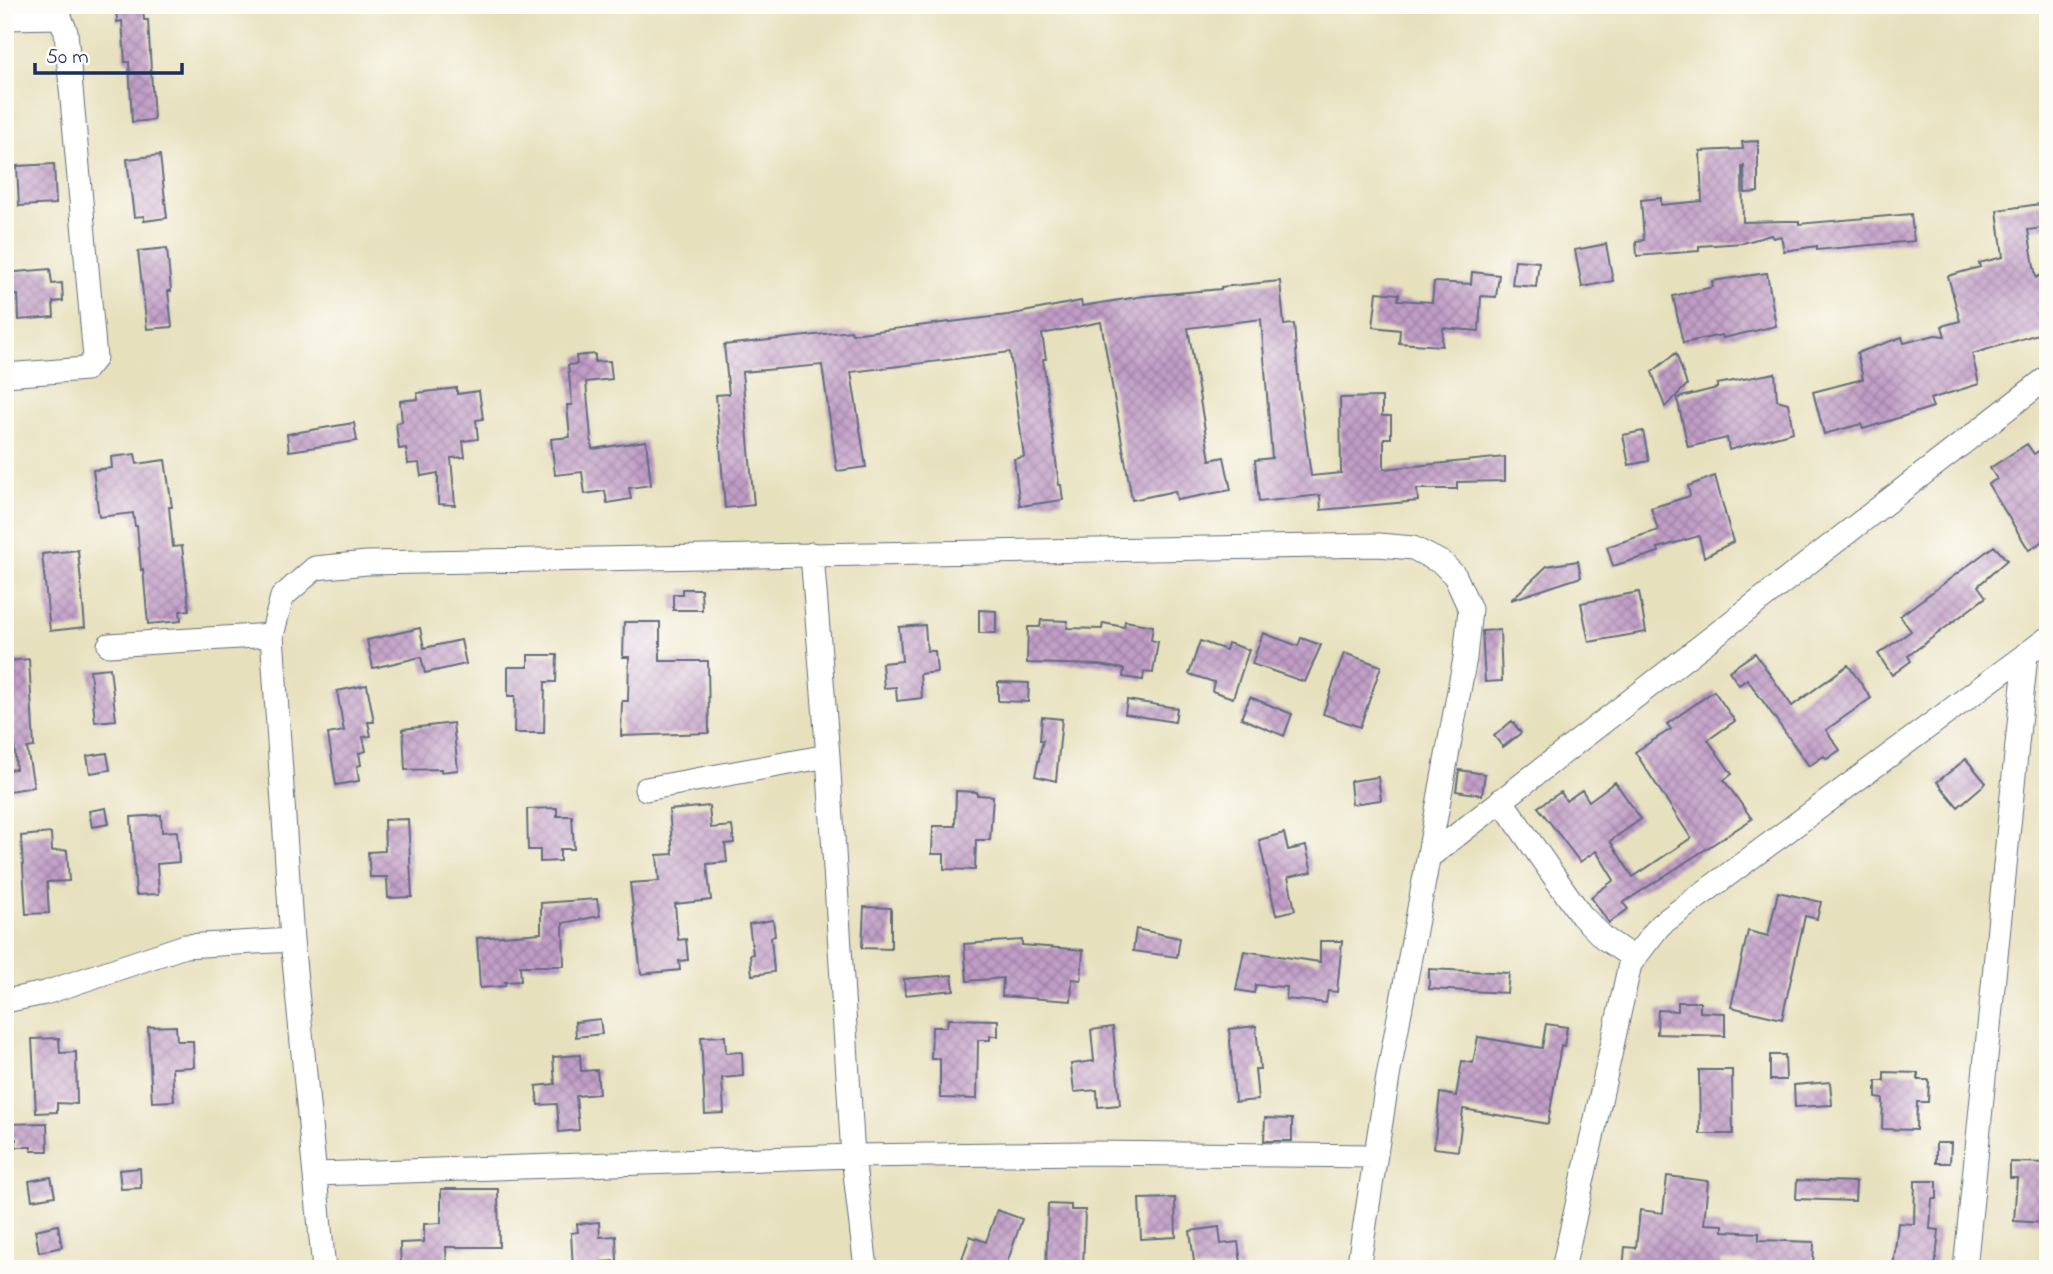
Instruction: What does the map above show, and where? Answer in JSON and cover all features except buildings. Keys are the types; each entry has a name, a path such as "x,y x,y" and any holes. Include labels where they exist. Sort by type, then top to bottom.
{"street":[{"path":"5,19 60,17 66,32 96,358 86,369 5,375"},
{"path":"1430,856 2048,377"},
{"path":"324,1269 292,940 272,635 282,597 315,568 368,563 481,563 655,556 1379,545 1413,548 1442,564 1455,576 1470,609 1465,658 1374,1156 1358,1269"},
{"path":"812,554 828,756 853,1156 866,1269"},
{"path":"109,645 272,635"},
{"path":"1630,964 1660,925 2048,638"},
{"path":"1965,1269 2026,654"},
{"path":"646,789 828,756"},
{"path":"1501,800 1581,915 1604,937 1629,955 1630,964 1563,1269"},
{"path":"5,1001 45,993 184,946 292,940"},
{"path":"316,1174 853,1156 1089,1153 1374,1156"}]}
